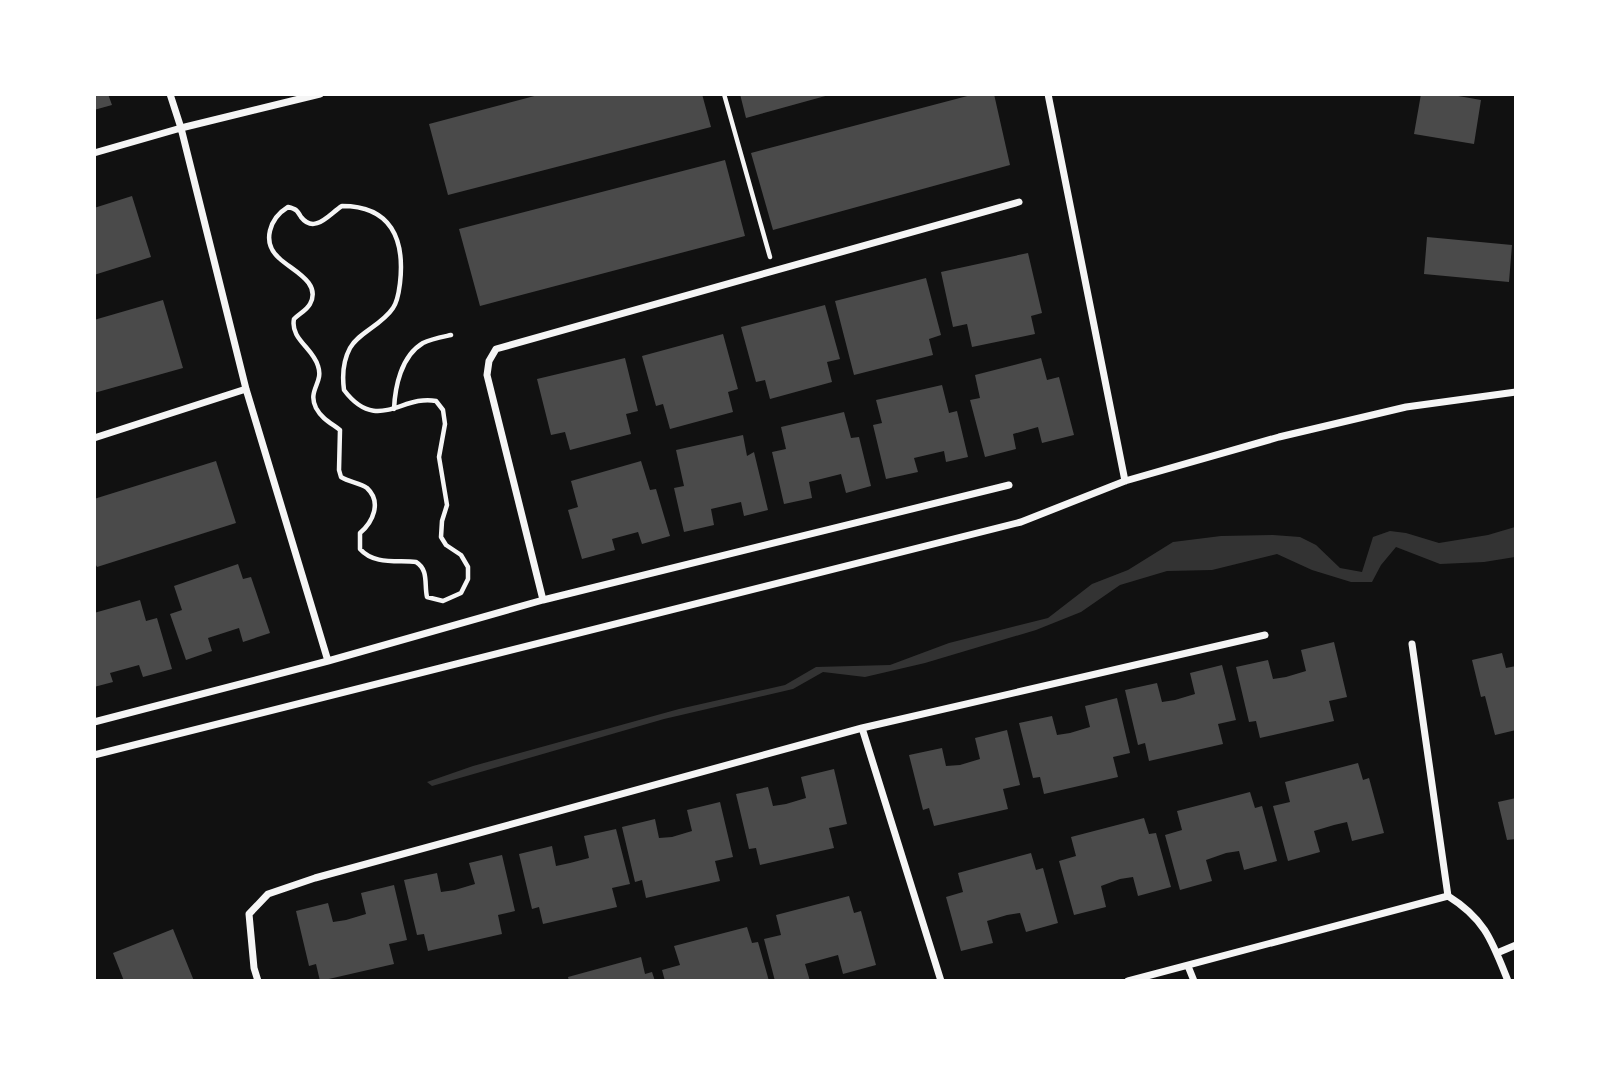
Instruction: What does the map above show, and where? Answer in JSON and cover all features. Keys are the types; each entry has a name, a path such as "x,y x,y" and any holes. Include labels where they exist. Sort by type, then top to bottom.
{"street":[{"path":"170,94 181,128 246,389 328,661"},
{"path":"94,153 181,128 320,94"},
{"path":"1048,94 1125,481"},
{"path":"543,600 487,375 489,361 496,349 1019,202"},
{"path":"94,438 246,389"},
{"path":"94,755 1021,522 1125,481 1279,437 1406,407 1516,392"},
{"path":"94,722 328,661 543,600 1009,485"},
{"path":"258,981 254,968 249,914 268,894 315,878 862,728 1265,635"},
{"path":"1412,644 1448,896"},
{"path":"862,728 941,981"},
{"path":"1128,981 1448,896 1467,908 1482,923 1508,981"},
{"path":"1497,953 1516,945"},
{"path":"1188,965 1194,981"}],"path":[{"path":"724,94 774,271"},
{"path":"342,206 356,207 383,218 393,231 401,262 395,306 376,327 351,345 343,369 343,380 347,393 366,407 377,411 394,410 425,399 436,401 443,410 444,436 439,457 447,505 442,520 441,537 446,545 461,555 469,574 461,593 443,601 427,597 425,573 421,565 416,562 374,559 366,556 360,549 360,533 370,522 374,499 366,488 341,478 340,430 324,419 315,405 312,393 320,377 318,366 313,354 299,339 292,326 294,318 309,307 312,290 302,275 278,258 270,242 269,229 272,221 288,207 299,211 307,222 314,224 320,224 342,206"},
{"path":"394,410 395,392 403,368 414,350 425,342 451,335"}],"shaded area":[{"path":"1515,527 1515,557 1440,564 1396,547 1381,565 1372,582 1351,582 1312,570 1277,554 1212,570 1167,571 1120,585 1081,612 1036,630 925,663 865,677 823,672 793,689 664,719 432,786 427,782 473,766 679,709 785,685 816,667 890,665 949,643 1048,618 1092,584 1128,570 1173,542 1221,536 1300,537 1316,545 1340,568 1362,572 1373,537 1390,531 1439,543 1488,535"}],"building":[{"path":"94,94 108,94 112,105 94,110"},
{"path":"542,94 702,94 711,127 448,195 429,124"},
{"path":"740,94 829,94 829,95 746,118"},
{"path":"975,94 994,94 1010,165 773,230 751,153"},
{"path":"1421,94 1447,94 1481,100 1474,144 1414,134"},
{"path":"725,160 745,236 480,306 459,229"},
{"path":"132,196 151,257 94,275 94,208"},
{"path":"1427,237 1512,245 1509,282 1424,274"},
{"path":"1028,253 1042,313 1031,316 1035,334 972,347 967,324 953,327 941,272"},
{"path":"926,278 941,335 929,339 933,355 854,375 835,301"},
{"path":"163,300 183,368 94,393 94,320"},
{"path":"825,305 840,359 827,362 832,382 770,399 765,380 756,382 741,327"},
{"path":"723,334 738,389 728,392 733,412 670,429 663,404 656,406 642,356"},
{"path":"625,358 638,411 626,414 631,434 570,450 565,432 551,435 537,379"},
{"path":"1041,358 1047,380 1059,377 1074,435 1042,443 1038,427 1013,434 1016,449 985,457 970,400 980,398 975,375"},
{"path":"942,385 949,413 957,411 968,457 946,462 944,451 914,458 918,472 886,479 873,425 882,423 876,400"},
{"path":"844,412 851,438 859,437 871,486 846,493 841,474 809,482 812,498 784,504 772,452 786,449 781,427"},
{"path":"743,435 747,456 754,452 768,510 744,516 741,502 711,509 714,525 684,532 674,488 684,486 676,450"},
{"path":"216,461 236,523 97,567 94,561 94,499"},
{"path":"641,461 650,490 656,489 670,536 642,544 638,532 612,539 615,550 582,559 568,510 578,507 571,481"},
{"path":"238,564 243,579 251,577 270,633 243,642 239,628 208,638 212,651 186,660 170,614 182,610 174,586"},
{"path":"140,600 146,621 157,618 172,669 143,677 139,665 110,673 113,682 94,687 94,613"},
{"path":"1334,642 1347,697 1329,701 1334,721 1260,738 1256,721 1249,722 1236,667 1268,660 1273,679 1286,677 1306,671 1301,650"},
{"path":"1502,653 1506,668 1516,666 1516,730 1495,735 1485,696 1481,697 1472,660"},
{"path":"1222,665 1236,720 1218,724 1223,744 1149,761 1145,743 1138,745 1125,690 1157,683 1162,702 1175,700 1195,694 1190,673"},
{"path":"1117,698 1130,753 1113,757 1118,777 1044,794 1040,777 1033,778 1019,723 1052,716 1057,735 1070,733 1090,727 1085,706"},
{"path":"1007,730 1020,785 1003,789 1008,809 934,826 929,808 923,810 909,755 942,748 946,766 960,765 980,759 975,738"},
{"path":"1358,763 1363,780 1369,778 1384,833 1352,841 1347,822 1334,825 1314,831 1320,852 1288,861 1273,806 1290,802 1285,782"},
{"path":"834,769 847,824 829,828 834,848 760,865 756,848 749,849 736,794 768,787 773,806 786,804 806,798 801,777"},
{"path":"1250,792 1255,808 1262,806 1277,861 1244,870 1239,851 1226,853 1206,860 1212,881 1180,890 1165,835 1182,830 1177,811"},
{"path":"1516,798 1516,839 1507,840 1498,802"},
{"path":"720,802 733,857 715,861 720,881 646,898 642,880 635,882 622,827 655,819 659,838 672,837 692,831 687,810"},
{"path":"1144,818 1149,834 1156,833 1171,887 1138,896 1133,877 1120,879 1101,886 1106,907 1074,915 1059,861 1076,856 1071,837"},
{"path":"616,829 630,884 612,888 617,907 543,924 539,907 532,909 519,854 552,846 556,866 570,863 589,858 584,836"},
{"path":"1031,853 1036,870 1043,868 1058,923 1026,932 1020,913 1007,915 987,921 993,943 961,951 946,897 963,892 958,873"},
{"path":"502,855 515,911 498,915 502,934 428,951 424,934 417,935 404,880 437,873 441,892 455,890 475,884 469,863"},
{"path":"394,885 407,940 389,944 394,964 320,981 316,964 309,966 296,911 328,903 333,922 346,920 366,914 361,893"},
{"path":"849,896 854,913 861,911 876,965 843,974 838,955 805,964 810,981 775,981 764,939 781,935 776,915"},
{"path":"747,927 752,943 758,942 769,981 665,981 662,970 680,965 674,946"},
{"path":"173,929 194,981 124,981 113,953"},
{"path":"641,957 645,974 652,972 655,981 569,981 568,977"}]}
